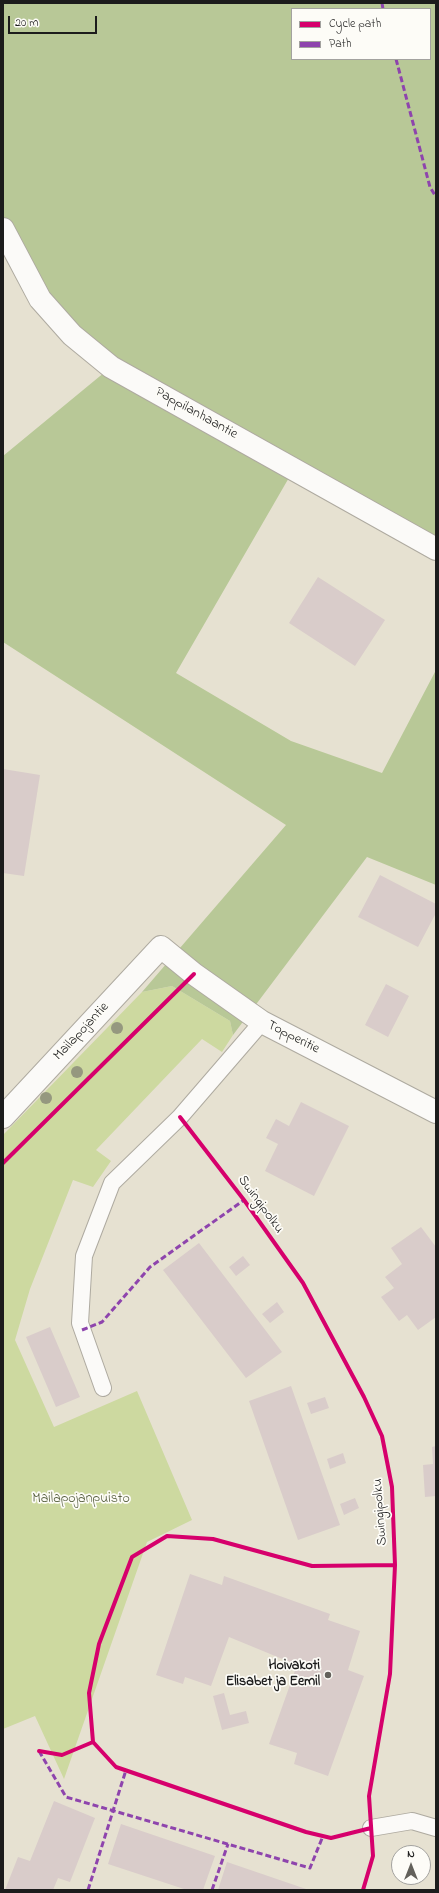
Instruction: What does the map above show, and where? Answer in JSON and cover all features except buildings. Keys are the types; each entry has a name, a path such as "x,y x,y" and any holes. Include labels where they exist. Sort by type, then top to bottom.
{"street":[{"name":"Pappilanhaantie","path":"3,229 40,299 72,335 111,367 436,549"},
{"name":"Topperitie","path":"162,947 194,974 262,1022 436,1112"},
{"name":"Mailapojantie","path":"3,1117 162,947"}],"lane":[{"path":"103,1388 80,1323 84,1256 112,1183 180,1117 262,1022"},
{"path":"371,1828 412,1820 436,1828"}],"green space":[{"path":"3,3 436,3 436,549 294,469 176,673 291,741 382,773 436,670 436,885 367,857 233,1035 230,1021 172,986 142,992 286,825 3,642 3,456 111,367 3,244"},
{"name":"Mailapojanpuisto","path":"172,986 230,1021 233,1035 222,1052 202,1039 96,1150 111,1161 93,1187 73,1180 30,1289 15,1340 54,1427 137,1391 192,1520 147,1542 64,1779 35,1716 3,1729 3,1135 142,992"}],"marked path":[{"path":"382,3 383,8"},
{"path":"396,60 430,187 436,197"},
{"path":"82,1330 102,1322 150,1267 244,1200"},
{"path":"39,1751 66,1797 310,1868 323,1836"},
{"path":"88,1890 126,1770"},
{"path":"212,1890 228,1844"}],"cycle path":[{"path":"3,1163 194,974"},
{"name":"Swingipolku","path":"180,1117 244,1200 303,1283 364,1397 382,1436 392,1487 395,1565 390,1674 369,1796 373,1856 363,1890"},
{"path":"39,1751 62,1755 93,1742 89,1693 99,1644 132,1557 167,1536 213,1539 312,1566 395,1565"},
{"path":"93,1742 116,1767 306,1832 331,1838 371,1828"}],"place":[{"name":"Hoivakoti Elisabet ja Eemil","path":"328,1675"}]}
